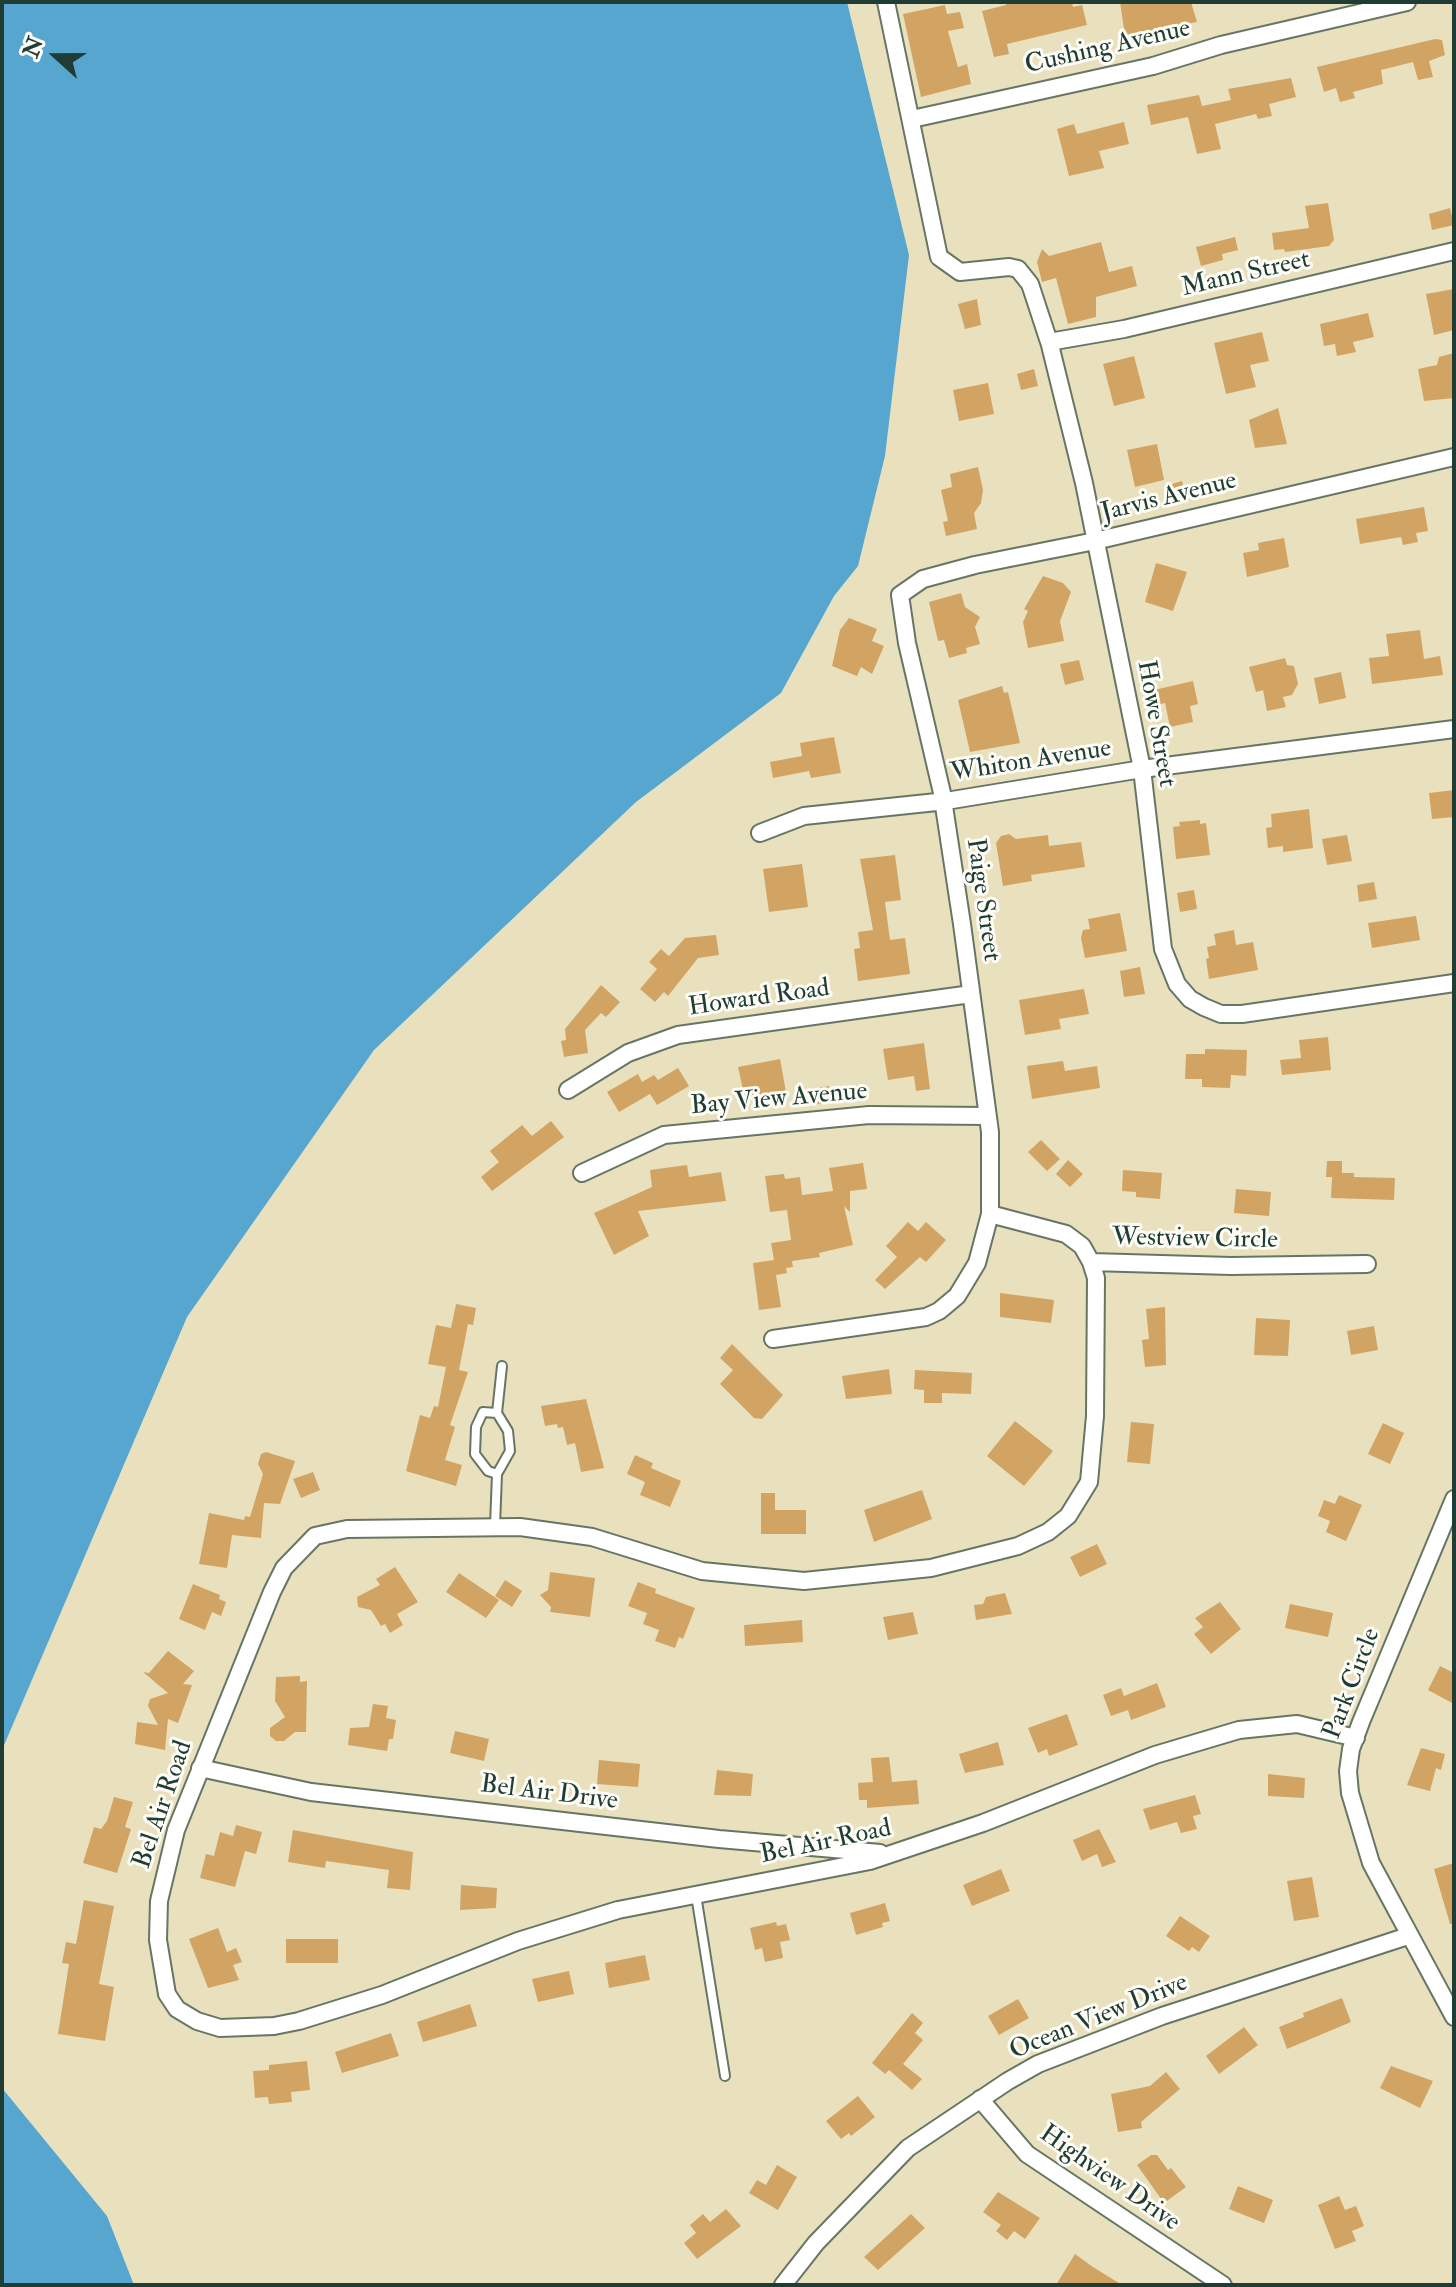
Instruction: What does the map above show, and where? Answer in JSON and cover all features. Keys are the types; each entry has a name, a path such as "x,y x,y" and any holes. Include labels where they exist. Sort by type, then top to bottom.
{"street":[{"path":"886,2 912,119"},
{"name":"Cushing Avenue","path":"912,119 1153,66 1221,45 1407,2"},
{"name":"Howe Street","path":"912,119 912,137 935,248 945,264 960,272 1009,267 1018,269 1030,284 1049,342 1095,541 1142,769 1163,949 1169,968 1190,999 1221,1014 1242,1014 1454,983"},
{"name":"Mann Street","path":"1049,342 1124,329 1454,251"},
{"name":"Jarvis Avenue","path":"900,595 923,579 1454,457"},
{"name":"Paige Street","path":"773,1339 926,1317 939,1311 957,1296 977,1263 990,1214 992,1183 988,1116 943,801 907,643 900,595"},
{"name":"Whiton Avenue","path":"760,833 804,816 943,801 1142,769 1454,729"},
{"name":"Howard Road","path":"568,1090 628,1053 678,1035 971,994"},
{"name":"Bay View Avenue","path":"582,1173 664,1135 869,1115 988,1116"},
{"name":"Westview Circle","path":"990,1214 1066,1234 1082,1246 1091,1262 1231,1266 1367,1264"},
{"name":"Bel Air Road","path":"1091,1262 1096,1278 1095,1416 1089,1482 1068,1516 1048,1532 1018,1546 882,1575 816,1581 765,1580 702,1571 592,1537 495,1526 347,1529 315,1536 284,1568 200,1768 166,1864 159,1901 158,1940 164,1985 177,2009 197,2021 220,2028 260,2027 299,2021 396,1990 567,1925 696,1894 834,1870 894,1854 983,1823 1155,1755 1239,1730 1297,1724 1356,1738"},
{"name":"Park Circle","path":"1453,2013 1408,1936 1363,1840 1348,1771 1356,1738 1454,1499"},
{"name":"Bel Air Drive","path":"200,1768 311,1792 719,1839 894,1854"},
{"name":"Ocean View Drive","path":"783,2285 873,2180 941,2122 1038,2064 1226,1993 1408,1936"},
{"name":"Highview Drive","path":"980,2099 1027,2154 1223,2285"}],"lane":[{"path":"495,1526 497,1474 510,1451 508,1431 497,1413 502,1366"},
{"path":"497,1413 483,1412 476,1427 475,1454 488,1471 497,1474"},
{"path":"696,1894 725,2076"}],"water":[{"path":"2,2 847,2 909,255 885,456 858,566 834,596 781,693 636,802 374,1050 187,1317 2,1750"},
{"path":"2,2088 107,2216 134,2285 2,2285"}],"building":[{"path":"1006,2 1072,2 1073,7 1082,5 1087,25 1007,44 1009,54 994,57 982,11 1006,5"},
{"path":"1120,2 1191,2 1197,22 1125,36"},
{"path":"945,5 947,14 960,12 964,28 948,31 958,67 967,64 971,84 921,97 903,14"},
{"path":"1435,39 1442,40 1445,55 1429,61 1433,77 1418,80 1413,62 1381,70 1383,84 1353,92 1355,98 1340,102 1336,88 1324,92 1317,67"},
{"path":"1291,78 1296,97 1269,104 1272,116 1258,119 1256,114 1215,124 1221,149 1197,154 1188,117 1151,125 1147,105 1199,95 1202,106 1231,100 1228,89"},
{"path":"1124,122 1129,144 1099,151 1104,168 1069,176 1057,129 1074,124 1077,134"},
{"path":"1328,203 1334,240 1329,246 1285,252 1284,249 1274,250 1272,233 1309,228 1305,206"},
{"path":"1450,208 1454,225 1432,230 1429,214"},
{"path":"1235,237 1238,250 1222,254 1223,260 1201,266 1196,247"},
{"path":"1101,242 1109,272 1132,266 1137,286 1096,297 1096,317 1068,324 1056,278 1042,282 1037,262 1042,249 1049,256"},
{"path":"1454,289 1454,330 1434,335 1426,294"},
{"path":"977,299 981,325 965,329 958,304"},
{"path":"1368,313 1374,337 1353,342 1356,352 1337,356 1335,344 1324,346 1320,324"},
{"path":"1262,332 1269,361 1250,365 1256,387 1226,394 1214,343"},
{"path":"1454,353 1454,398 1424,401 1418,369 1437,365 1439,357"},
{"path":"1134,356 1145,398 1114,406 1103,364"},
{"path":"1034,369 1038,386 1021,390 1017,374"},
{"path":"988,383 994,414 959,421 953,390"},
{"path":"1278,408 1287,444 1255,448 1249,420"},
{"path":"1157,444 1164,480 1135,487 1127,450"},
{"path":"978,467 983,490 981,503 974,513 977,529 946,536 943,522 948,521 941,490 952,487 950,474"},
{"path":"1182,481 1187,498 1170,502 1165,486"},
{"path":"1424,507 1428,531 1416,533 1418,542 1403,545 1401,537 1360,544 1356,519"},
{"path":"1284,538 1289,567 1247,577 1243,553 1259,550 1258,543"},
{"path":"1156,563 1187,572 1173,611 1145,602"},
{"path":"1043,576 1063,583 1071,592 1060,621 1064,641 1028,648 1023,622 1028,611 1024,609"},
{"path":"961,593 965,607 980,617 975,627 980,644 966,648 967,653 949,658 944,640 938,641 929,602"},
{"path":"849,618 877,629 872,641 884,646 872,674 861,667 857,676 832,666 840,630"},
{"path":"1420,630 1424,659 1440,656 1443,675 1372,684 1369,658 1389,656 1386,634"},
{"path":"1285,658 1287,665 1294,666 1298,684 1292,695 1283,697 1286,707 1267,711 1263,690 1256,692 1249,667"},
{"path":"1079,660 1084,680 1065,685 1060,664"},
{"path":"1341,672 1346,698 1319,704 1314,678"},
{"path":"1193,681 1198,704 1190,706 1193,722 1170,727 1165,703 1157,705 1154,690"},
{"path":"1002,686 1004,693 1008,692 1020,743 970,752 958,700"},
{"path":"834,737 841,773 811,778 809,771 773,778 770,762 802,756 800,743"},
{"path":"1454,790 1454,817 1432,819 1429,793"},
{"path":"1309,809 1313,848 1283,852 1283,846 1268,848 1266,828 1272,827 1271,814"},
{"path":"1200,820 1200,824 1206,823 1210,855 1176,859 1173,827 1180,826 1179,822"},
{"path":"1009,834 1016,839 1048,835 1049,846 1081,842 1085,867 1031,875 1032,881 1003,886 996,843 1001,836"},
{"path":"1347,835 1352,861 1327,865 1322,839"},
{"path":"895,855 901,900 885,902 890,940 905,938 910,974 858,981 854,949 860,948 858,932 873,930 860,859"},
{"path":"802,864 808,907 769,912 763,869"},
{"path":"1374,882 1377,899 1359,902 1357,885"},
{"path":"1194,890 1197,909 1180,912 1177,893"},
{"path":"1120,913 1127,951 1085,958 1081,938 1083,930 1090,929 1088,919"},
{"path":"1416,916 1420,940 1372,948 1368,923"},
{"path":"1234,930 1236,945 1253,942 1258,970 1209,979 1207,947 1216,945 1214,934"},
{"path":"716,935 719,955 698,958 668,996 664,992 655,1002 640,989 657,969 649,962 661,949 669,956 685,938"},
{"path":"1140,967 1145,994 1124,997 1120,971"},
{"path":"601,985 620,1002 606,1017 601,1013 585,1030 588,1053 564,1057 561,1041 566,1040 565,1029"},
{"path":"1084,989 1089,1014 1059,1019 1061,1029 1025,1035 1019,1000"},
{"path":"1328,1037 1331,1070 1282,1075 1280,1060 1301,1058 1299,1040"},
{"path":"924,1043 930,1089 916,1091 914,1076 888,1080 883,1049"},
{"path":"1205,1049 1247,1050 1246,1076 1231,1075 1230,1088 1202,1087 1202,1079 1185,1079 1186,1054 1205,1054"},
{"path":"780,1059 786,1092 745,1099 738,1067"},
{"path":"1063,1061 1065,1071 1097,1066 1100,1088 1032,1099 1027,1066"},
{"path":"678,1068 689,1086 657,1105 650,1094 619,1112 607,1092 638,1074 642,1082 654,1075 658,1080"},
{"path":"829,1086 831,1102 813,1105 811,1089"},
{"path":"551,1121 564,1137 492,1191 481,1177 499,1162 490,1151 522,1125 532,1136"},
{"path":"1041,1140 1060,1159 1047,1171 1028,1152"},
{"path":"1068,1160 1083,1174 1070,1187 1056,1174"},
{"path":"1327,1161 1342,1161 1342,1173 1354,1173 1354,1177 1395,1178 1394,1200 1331,1198 1332,1177 1326,1177"},
{"path":"863,1163 867,1189 850,1191 850,1212 844,1206 853,1245 819,1253 820,1257 792,1261 793,1267 786,1268 787,1273 776,1275 781,1307 759,1310 753,1263 774,1260 771,1243 791,1240 787,1210 770,1212 765,1176 784,1174 785,1179 800,1177 802,1195 833,1191 829,1168"},
{"path":"687,1165 689,1177 721,1172 726,1201 638,1211 649,1236 614,1255 594,1213 652,1187 650,1170"},
{"path":"1123,1170 1162,1173 1160,1199 1136,1197 1136,1192 1122,1191"},
{"path":"1236,1189 1271,1192 1269,1216 1234,1213"},
{"path":"908,1222 918,1231 926,1222 946,1240 926,1262 920,1257 885,1289 875,1280 897,1257 886,1246"},
{"path":"1000,1293 1054,1300 1051,1323 1000,1317"},
{"path":"456,1304 476,1308 473,1325 468,1324 459,1370 468,1372 450,1425 455,1427 445,1460 462,1465 456,1486 406,1471 420,1415 430,1418 434,1406 438,1407 446,1367 428,1364 436,1325 451,1328"},
{"path":"1165,1307 1166,1365 1145,1367 1142,1340 1149,1339 1146,1309"},
{"path":"1256,1318 1290,1320 1288,1356 1254,1355"},
{"path":"1374,1326 1378,1350 1351,1355 1347,1331"},
{"path":"732,1344 783,1395 762,1419 754,1418 720,1384 733,1370 720,1358"},
{"path":"889,1369 892,1394 846,1399 842,1376"},
{"path":"915,1370 972,1373 971,1394 942,1393 942,1403 924,1403 924,1390 914,1389"},
{"path":"586,1399 604,1468 581,1472 575,1443 567,1445 563,1427 558,1428 557,1424 545,1426 541,1406"},
{"path":"1015,1421 1053,1451 1024,1486 987,1456"},
{"path":"1131,1422 1154,1424 1150,1464 1127,1462"},
{"path":"1383,1423 1404,1433 1390,1464 1368,1454"},
{"path":"266,1452 295,1461 280,1504 264,1503 261,1538 232,1535 227,1568 199,1564 209,1513 244,1520 245,1516 250,1517 263,1474 258,1464 261,1454"},
{"path":"635,1455 653,1463 651,1468 681,1481 670,1507 640,1495 645,1482 627,1474"},
{"path":"313,1472 320,1490 301,1498 293,1479"},
{"path":"922,1490 932,1519 874,1542 864,1510"},
{"path":"761,1493 775,1493 775,1510 806,1510 806,1534 761,1534"},
{"path":"1339,1495 1362,1505 1346,1541 1326,1532 1330,1521 1318,1516 1324,1500 1335,1504"},
{"path":"1097,1544 1107,1564 1080,1577 1070,1557"},
{"path":"395,1567 418,1602 397,1614 403,1625 390,1633 385,1624 381,1626 371,1610 358,1607 357,1597 380,1585 376,1579"},
{"path":"550,1572 595,1578 590,1617 550,1612 551,1607 540,1595 548,1590"},
{"path":"459,1573 499,1600 486,1618 446,1592"},
{"path":"505,1580 522,1591 512,1607 495,1596"},
{"path":"638,1582 656,1589 655,1593 695,1608 683,1639 679,1637 675,1648 655,1641 659,1630 643,1624 647,1613 628,1606"},
{"path":"193,1584 220,1595 219,1599 226,1602 221,1616 212,1612 205,1630 179,1619"},
{"path":"1005,1593 1012,1614 976,1620 974,1605 983,1604 986,1597"},
{"path":"1220,1602 1241,1629 1211,1654 1194,1634 1203,1627 1195,1618"},
{"path":"1290,1604 1333,1613 1328,1637 1285,1628"},
{"path":"913,1612 918,1634 888,1640 883,1617"},
{"path":"802,1620 803,1642 745,1646 744,1625"},
{"path":"168,1651 194,1671 183,1684 192,1685 178,1723 168,1719 165,1750 135,1744 137,1722 158,1725 148,1706 150,1699 168,1693 143,1672 149,1673"},
{"path":"1440,1666 1454,1673 1454,1704 1428,1690"},
{"path":"300,1676 300,1682 307,1681 306,1732 295,1732 284,1741 276,1741 270,1736 270,1728 285,1717 275,1701 276,1677"},
{"path":"1157,1683 1166,1707 1131,1720 1128,1710 1111,1716 1103,1695 1121,1688 1124,1696"},
{"path":"373,1704 388,1706 386,1718 396,1720 393,1739 389,1739 387,1751 348,1745 350,1728 369,1727"},
{"path":"1067,1714 1078,1745 1049,1756 1047,1749 1038,1753 1028,1728"},
{"path":"455,1731 489,1739 484,1761 450,1753"},
{"path":"998,1742 1004,1765 965,1773 959,1754"},
{"path":"1421,1748 1445,1754 1441,1770 1436,1768 1430,1791 1407,1785"},
{"path":"889,1757 892,1782 917,1780 919,1804 867,1808 867,1800 859,1800 858,1783 873,1782 871,1758"},
{"path":"599,1760 640,1764 638,1787 597,1784"},
{"path":"717,1770 753,1774 751,1796 714,1795"},
{"path":"1268,1774 1305,1778 1304,1798 1268,1796"},
{"path":"1195,1795 1201,1814 1193,1816 1197,1829 1181,1833 1177,1822 1150,1830 1143,1809"},
{"path":"114,1797 133,1802 125,1827 131,1829 117,1873 83,1863 94,1827 101,1829 107,1821"},
{"path":"236,1825 262,1832 256,1854 245,1851 235,1887 200,1878 206,1854 214,1856 220,1832 233,1836"},
{"path":"1099,1829 1116,1862 1102,1867 1097,1854 1082,1861 1073,1840"},
{"path":"293,1830 413,1852 410,1890 387,1888 389,1870 326,1861 325,1868 288,1862"},
{"path":"1454,1863 1454,1924 1450,1924 1434,1869"},
{"path":"1001,1869 1010,1891 972,1906 963,1885"},
{"path":"1312,1877 1319,1917 1294,1921 1287,1881"},
{"path":"461,1885 497,1888 496,1908 460,1910"},
{"path":"84,1900 114,1906 99,1984 114,1987 105,2041 58,2034 69,1964 62,1963 66,1942 76,1944"},
{"path":"885,1903 890,1921 882,1923 883,1927 856,1935 850,1913"},
{"path":"1180,1916 1210,1936 1199,1952 1192,1947 1189,1951 1166,1936"},
{"path":"776,1922 777,1926 786,1924 790,1940 780,1942 783,1958 765,1962 762,1948 755,1950 750,1928"},
{"path":"218,1928 227,1952 236,1948 242,1962 233,1965 239,1980 208,1988 189,1939"},
{"path":"286,1939 338,1939 338,1963 286,1963"},
{"path":"645,1955 650,1980 609,1988 605,1963"},
{"path":"569,1971 574,1994 538,2002 532,1979"},
{"path":"1342,1998 1351,2022 1287,2049 1279,2027 1304,2017 1303,2013"},
{"path":"1018,1999 1029,2018 999,2035 988,2016"},
{"path":"470,2004 477,2026 423,2042 417,2022"},
{"path":"912,2013 923,2023 915,2033 923,2040 903,2064 922,2079 912,2090 889,2070 885,2074 872,2063"},
{"path":"1244,2027 1258,2045 1219,2074 1206,2056"},
{"path":"391,2033 399,2056 342,2073 335,2052"},
{"path":"307,2061 310,2090 291,2092 292,2102 269,2104 268,2097 255,2098 253,2071 269,2070 269,2065"},
{"path":"1391,2066 1433,2081 1420,2108 1380,2088"},
{"path":"1166,2072 1180,2089 1141,2122 1142,2128 1118,2132 1111,2094 1150,2086"},
{"path":"858,2096 875,2117 851,2136 849,2133 841,2139 826,2121"},
{"path":"1151,2155 1157,2155 1186,2187 1164,2203 1137,2165"},
{"path":"777,2165 797,2177 778,2210 749,2193 757,2180 766,2185"},
{"path":"1238,2186 1273,2200 1264,2223 1229,2209"},
{"path":"998,2192 1040,2218 1025,2239 1014,2231 1007,2240 996,2231 1001,2225 983,2212"},
{"path":"1339,2196 1345,2210 1356,2206 1364,2226 1352,2231 1356,2241 1335,2249 1318,2205"},
{"path":"726,2209 741,2226 697,2259 684,2243 696,2233 690,2225 703,2214 710,2222"},
{"path":"911,2214 925,2228 878,2270 864,2257"},
{"path":"1075,2254 1093,2267 1122,2285 1056,2285"}]}
